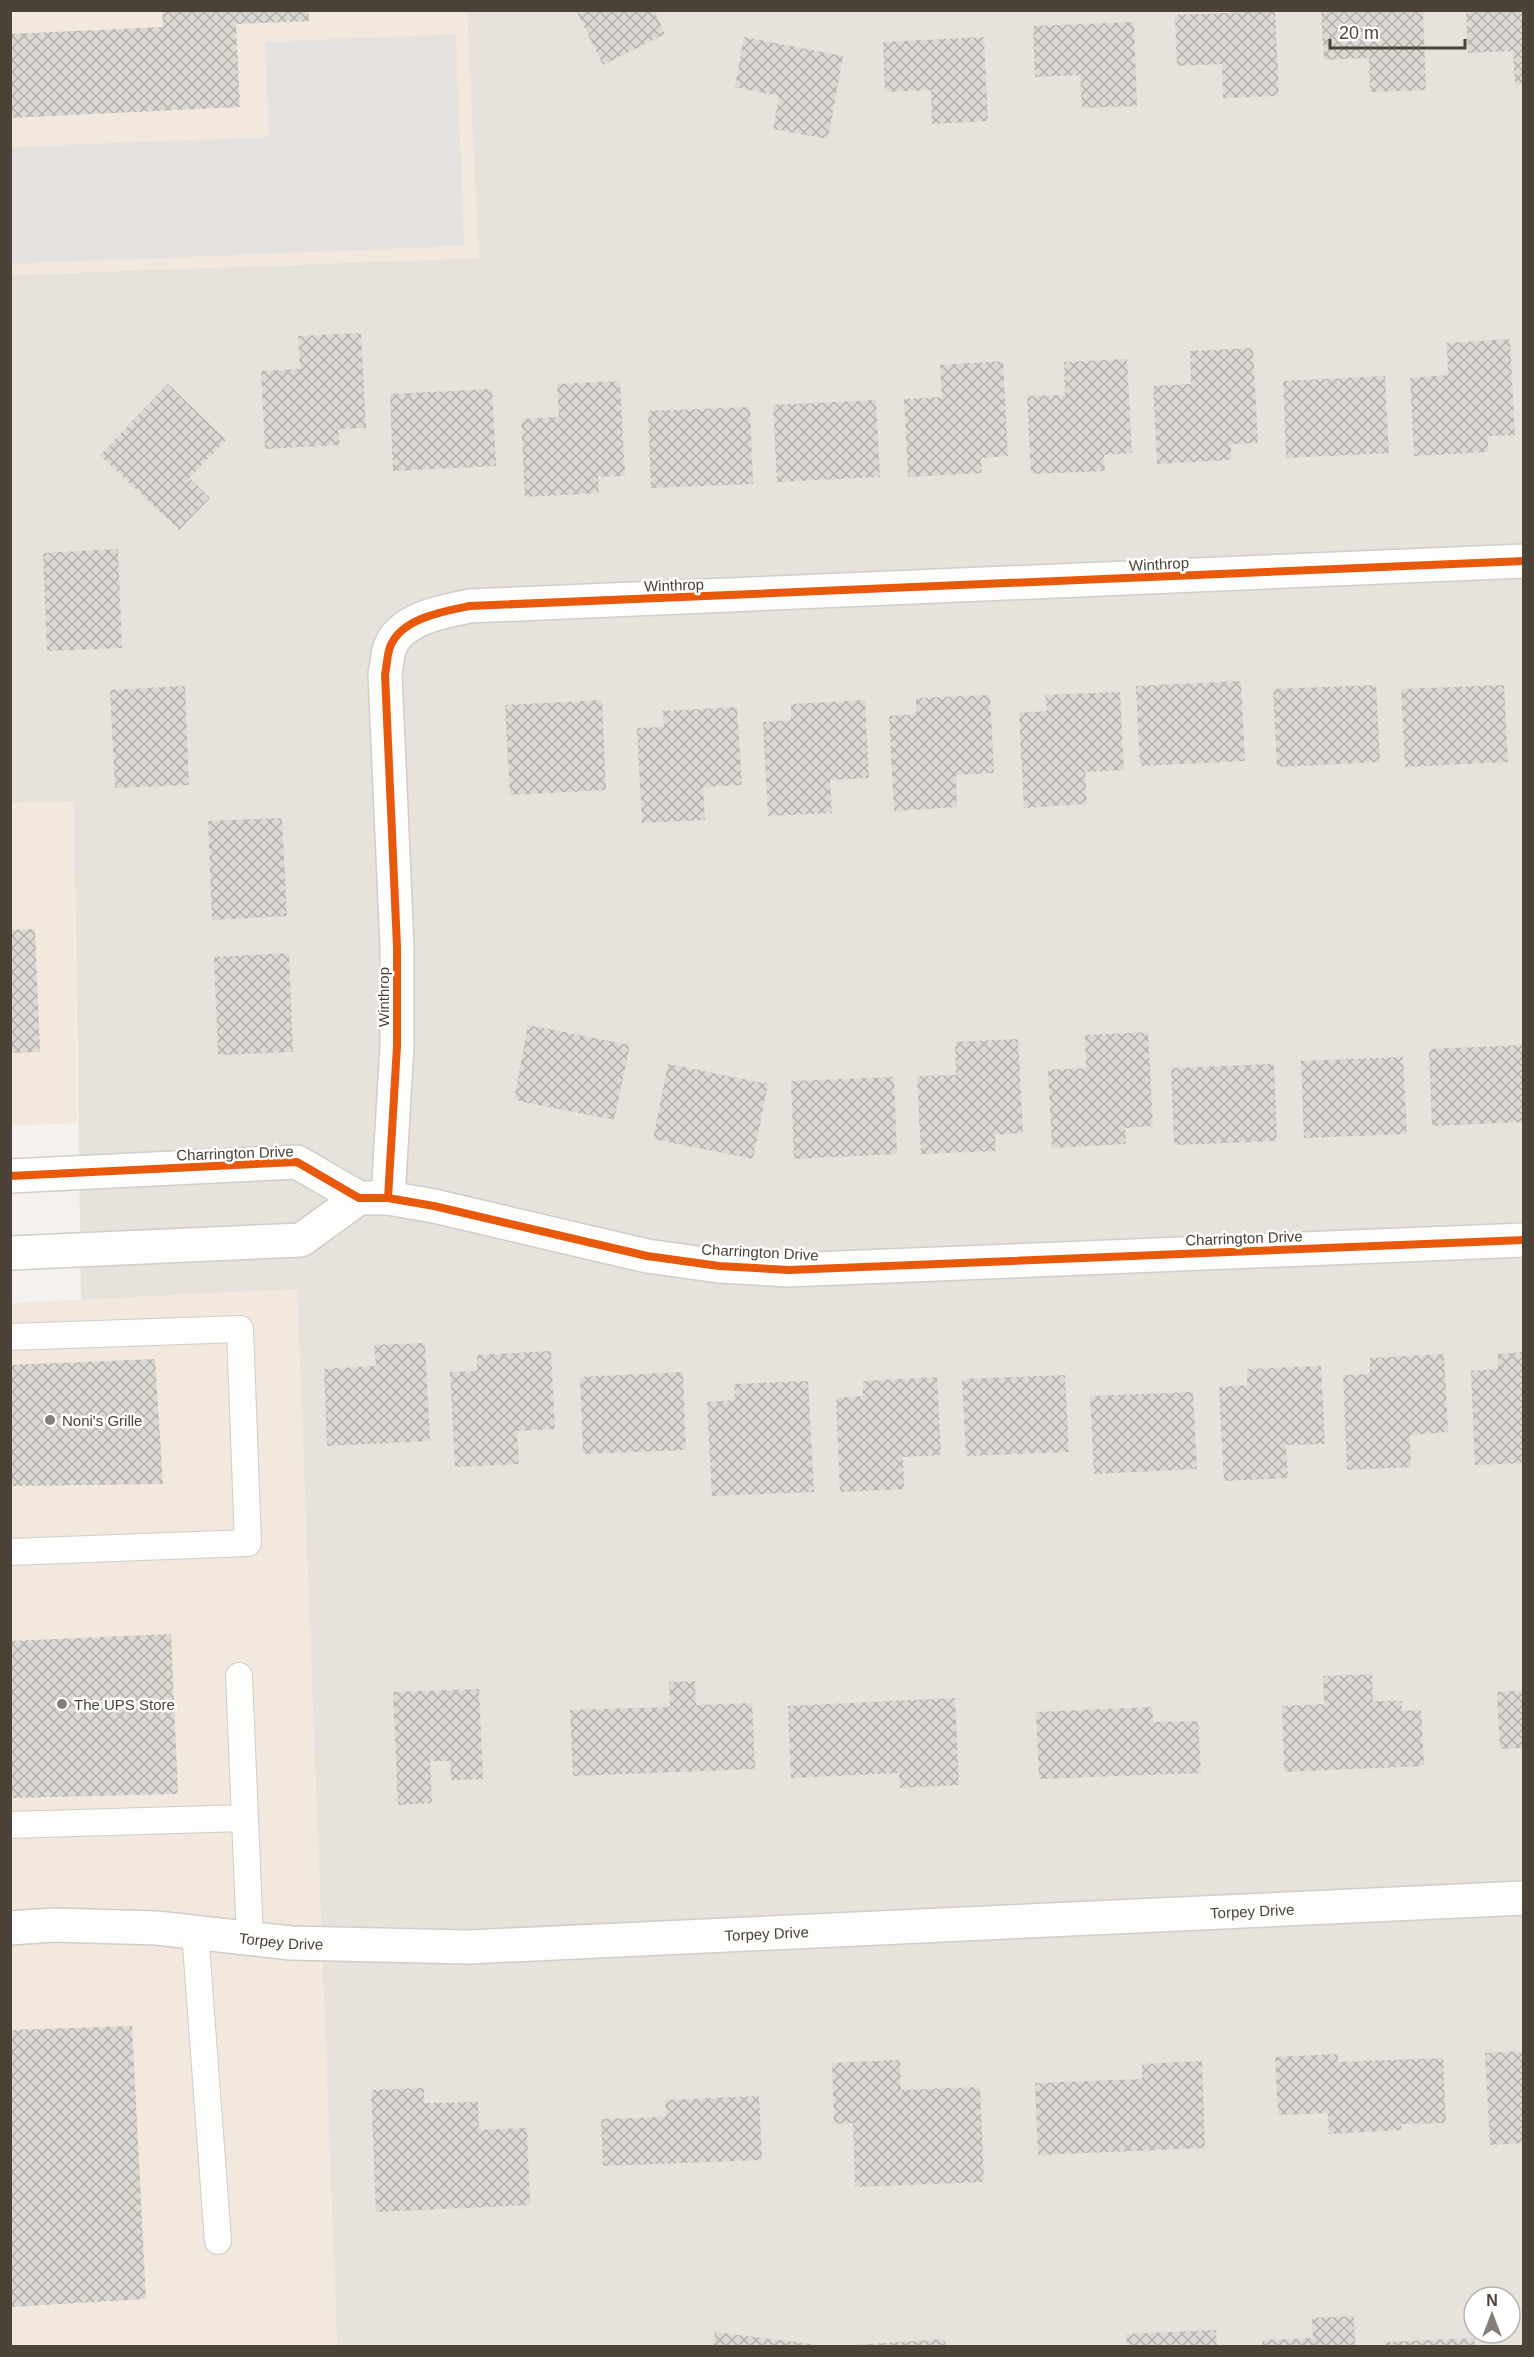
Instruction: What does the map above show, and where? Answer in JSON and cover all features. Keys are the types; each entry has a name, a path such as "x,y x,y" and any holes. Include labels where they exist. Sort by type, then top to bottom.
{"street":[{"name":"Winthrop","path":"374,1198 397,1046 397,947 385,674 390,645 411,624 430,614 470,606 1524,561"},
{"name":"Charrington Drive","path":"10,1176 297,1162 374,1198 434,1206 647,1256 718,1266 789,1270 1524,1240"},
{"path":"10,1253 301,1240 374,1198"},
{"name":"Torpey Drive","path":"10,1928 54,1925 157,1928 291,1943 468,1947 1524,1898"}],"lane":[{"path":"10,1337 240,1329 248,1543 10,1552"},
{"path":"239,1676 250,1938"},
{"path":"10,1826 245,1818"},
{"path":"195,1932 218,2241"}],"shaded area":[{"path":"10,11 467,11 479,258 11,275"},
{"path":"467,11 1523,11 1523,2346 337,2346 297,1289 81,1300 74,802 11,802 10,275 478,258"},
{"path":"456,34 464,246 11,264 11,147 269,137 265,42"},
{"path":"74,801 77,1123 11,1126 10,802"},
{"path":"297,1289 337,2346 11,2346 10,1303"}],"building":[{"path":"162,10 309,10 309,21 236,24 240,107 10,118 10,34 163,27"},
{"path":"576,10 654,10 665,34 603,65"},
{"path":"1321,10 1423,10 1426,90 1370,92 1369,58 1324,60"},
{"path":"1466,10 1524,10 1524,85 1515,85 1513,51 1468,53"},
{"path":"1275,11 1279,96 1223,98 1222,64 1177,66 1175,15"},
{"path":"1134,22 1137,106 1082,108 1080,75 1035,77 1033,26"},
{"path":"744,37 843,56 828,139 773,129 779,96 735,87"},
{"path":"984,37 988,121 932,124 931,90 885,92 883,42"},
{"path":"361,333 366,428 338,429 340,445 265,449 261,371 300,369 298,336"},
{"path":"1510,339 1515,435 1488,436 1488,452 1414,456 1410,378 1448,375 1447,343"},
{"path":"1253,348 1258,443 1231,444 1231,460 1157,464 1153,386 1191,384 1190,351"},
{"path":"1127,359 1132,453 1104,455 1105,471 1031,474 1027,396 1065,395 1064,362"},
{"path":"1003,361 1008,456 981,458 982,473 908,477 904,399 942,397 940,365"},
{"path":"1385,376 1389,453 1286,458 1283,381"},
{"path":"620,381 625,476 598,477 599,493 525,497 521,419 559,417 557,384"},
{"path":"168,384 226,440 189,478 210,498 179,530 100,455"},
{"path":"492,389 496,466 393,471 390,394"},
{"path":"876,400 880,477 777,482 773,405"},
{"path":"750,407 753,484 651,488 648,411"},
{"path":"118,549 122,648 47,651 43,553"},
{"path":"1241,681 1245,761 1140,766 1136,686"},
{"path":"1376,685 1380,762 1277,767 1273,689"},
{"path":"1504,685 1508,762 1405,767 1401,689"},
{"path":"185,686 189,785 115,788 110,690"},
{"path":"1120,692 1124,770 1085,772 1087,804 1024,808 1019,713 1047,711 1045,695"},
{"path":"990,695 994,773 956,775 957,807 894,811 889,716 916,714 916,698"},
{"path":"602,700 606,790 510,795 505,705"},
{"path":"865,700 869,778 830,780 832,813 768,816 763,722 791,720 791,704"},
{"path":"737,707 742,785 703,787 705,820 642,823 637,728 664,727 663,711"},
{"path":"282,818 287,916 212,920 208,821"},
{"path":"35,929 40,1052 10,1053 10,930"},
{"path":"289,953 293,1052 218,1055 214,957"},
{"path":"528,1025 630,1045 614,1120 514,1100"},
{"path":"1148,1032 1153,1126 1125,1128 1126,1144 1052,1148 1048,1070 1086,1068 1085,1035"},
{"path":"1018,1039 1023,1133 995,1135 996,1151 921,1154 917,1076 956,1075 955,1042"},
{"path":"1524,1045 1524,1122 1432,1126 1429,1049"},
{"path":"1403,1057 1407,1134 1304,1138 1301,1061"},
{"path":"668,1064 768,1084 753,1159 653,1139"},
{"path":"1274,1064 1277,1141 1174,1145 1171,1068"},
{"path":"894,1077 897,1154 794,1159 791,1081"},
{"path":"425,1343 430,1441 327,1446 324,1369 376,1366 374,1345"},
{"path":"551,1351 555,1429 517,1431 519,1464 455,1467 450,1372 477,1371 477,1355"},
{"path":"1524,1352 1524,1463 1475,1465 1471,1371 1498,1369 1498,1354"},
{"path":"1444,1354 1448,1432 1410,1435 1411,1467 1347,1470 1343,1375 1370,1374 1370,1358"},
{"path":"155,1359 163,1484 10,1486 10,1365"},
{"path":"1321,1366 1325,1444 1286,1445 1288,1478 1224,1481 1219,1387 1247,1385 1247,1369"},
{"path":"683,1372 686,1450 583,1454 580,1377"},
{"path":"1065,1375 1069,1452 966,1456 962,1379"},
{"path":"937,1377 941,1455 903,1457 904,1489 840,1492 836,1398 863,1396 863,1381"},
{"path":"808,1381 814,1492 712,1496 707,1402 735,1400 734,1384"},
{"path":"1193,1392 1197,1469 1094,1474 1090,1396"},
{"path":"171,1634 178,1794 10,1798 10,1641"},
{"path":"1372,1674 1373,1701 1402,1701 1402,1711 1421,1710 1424,1766 1284,1772 1282,1706 1324,1704 1323,1676"},
{"path":"695,1681 696,1705 752,1703 755,1769 573,1776 570,1710 670,1707 669,1682"},
{"path":"479,1689 483,1779 451,1780 450,1761 430,1761 432,1803 398,1805 393,1692"},
{"path":"1524,1690 1524,1748 1500,1749 1497,1692"},
{"path":"955,1698 959,1785 900,1788 899,1773 791,1778 788,1706"},
{"path":"1152,1707 1153,1722 1198,1721 1201,1773 1039,1779 1036,1712"},
{"path":"132,2026 146,2299 10,2307 10,2030"},
{"path":"1524,2051 1524,2143 1490,2145 1485,2053"},
{"path":"1338,2054 1338,2062 1443,2058 1446,2123 1401,2124 1402,2130 1329,2134 1328,2113 1278,2115 1275,2057"},
{"path":"900,2060 901,2090 980,2087 984,2182 855,2187 853,2123 834,2124 832,2063"},
{"path":"1202,2061 1205,2148 1038,2155 1035,2083 1142,2079 1142,2064"},
{"path":"424,2088 424,2103 478,2102 479,2130 527,2128 530,2205 376,2212 371,2090"},
{"path":"759,2096 762,2160 603,2166 601,2119 666,2117 665,2100"},
{"path":"1354,2316 1355,2346 1262,2346 1262,2340 1313,2338 1312,2318"},
{"path":"1216,2330 1217,2346 1127,2346 1126,2334"},
{"path":"715,2332 811,2344 811,2346 713,2346"},
{"path":"945,2339 946,2346 853,2345"},
{"path":"1462,2339 1462,2345 1475,2346 1385,2346 1385,2342"}],"cycle path":[{"path":"388,1198 397,1046 397,947 385,674 390,647 396,637 414,623 437,614 470,606 1524,561"},
{"path":"10,1176 297,1162 359,1198 388,1198 434,1206 647,1256 719,1266 789,1270 1524,1240"}],"place":[{"name":"Noni's Grille","path":"50,1420"},
{"name":"The UPS Store","path":"62,1704"}]}
